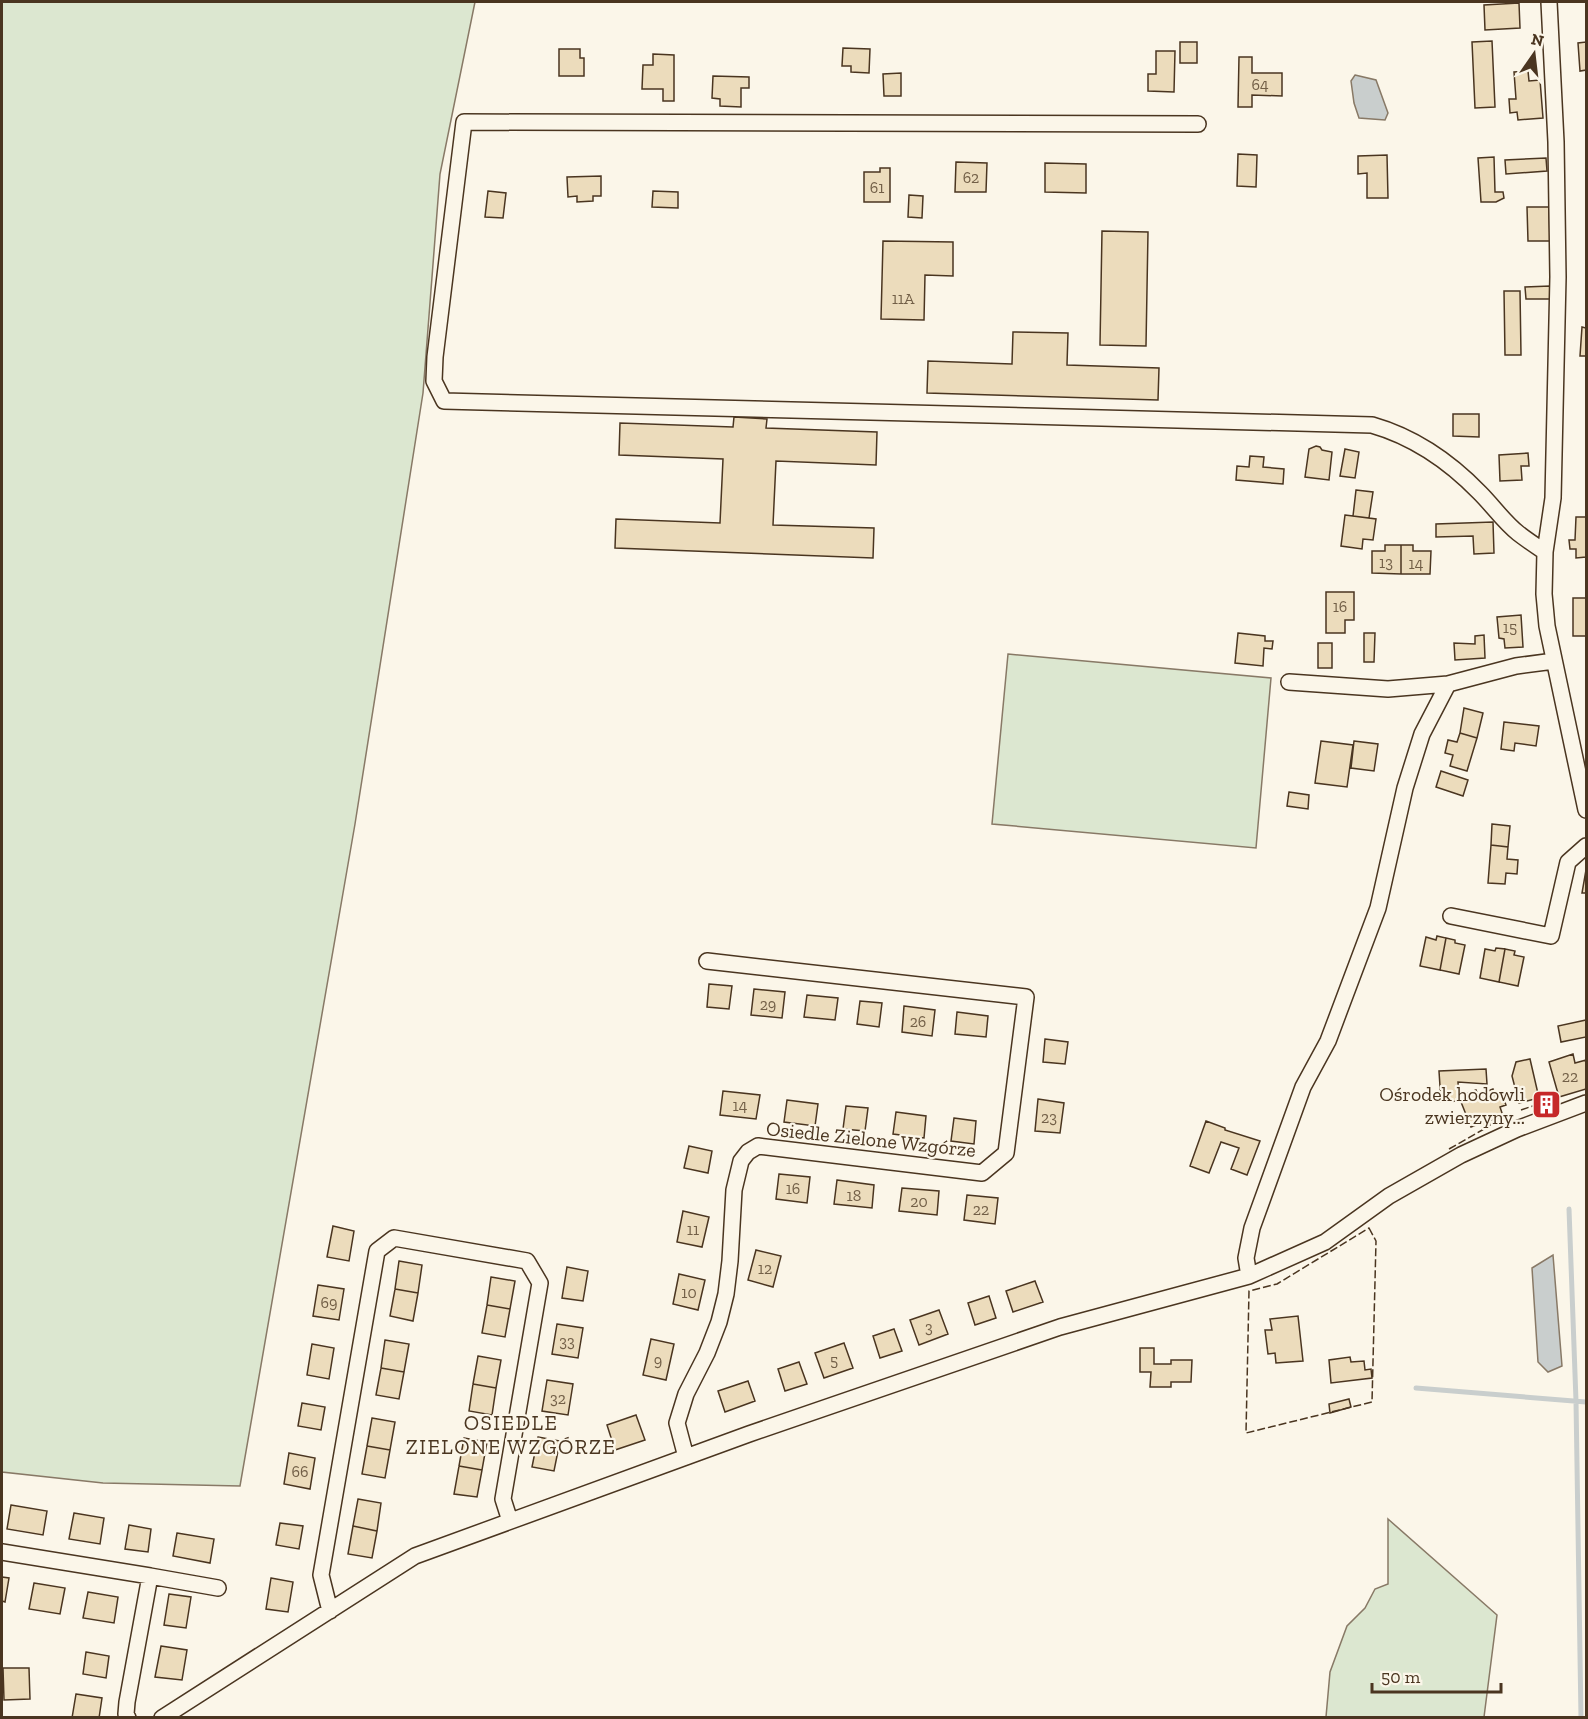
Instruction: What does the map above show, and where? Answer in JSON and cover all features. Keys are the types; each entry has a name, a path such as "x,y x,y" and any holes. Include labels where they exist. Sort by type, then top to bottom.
{"street":[{"path":"1549,2 1556,142 1558,278 1553,498 1545,552 1544,594 1547,626 1587,810"},
{"path":"1198,124 464,122 434,381 444,401 1372,425 1390,430 1428,450 1478,491 1516,532 1545,552"},
{"path":"1289,682 1388,689 1448,684 1516,666 1554,661"},
{"path":"1249,1276 1246,1258 1252,1228 1303,1087 1328,1041 1378,908 1406,788 1422,734 1448,684"},
{"path":"1451,916 1551,936 1568,862 1587,846"},
{"name":"Osiedle Zielone Wzgórze","path":"686,1457 677,1423 686,1394 711,1342 726,1294 734,1190 741,1161 748,1152 758,1146 982,1173 1006,1153 1026,997 706,961"},
{"path":"162,1718 415,1556 686,1457 1060,1328 1249,1276 1325,1242 1389,1196 1461,1155 1517,1129 1587,1103"},
{"path":"330,1611 321,1575 377,1251 394,1238 527,1261 540,1283 503,1498 510,1521"},
{"path":"2,1552 218,1588"},
{"path":"128,1718 127,1702 150,1576"}],"green space":[{"path":"2,2 475,2 440,174 423,393 355,824 240,1486 103,1483 2,1472"},
{"path":"1008,654 1271,678 1256,848 992,824"},
{"path":"1388,1519 1497,1615 1484,1717 1326,1717 1330,1672 1347,1626 1365,1608 1375,1589 1388,1584"}],"shaded area":[{"path":"1355,75 1376,80 1388,113 1385,120 1359,118 1351,81"},
{"path":"1553,1255 1562,1366 1548,1372 1538,1362 1532,1268"}],"building":[{"path":"1519,3 1520,28 1485,30 1484,5"},
{"path":"1492,41 1495,107 1475,108 1472,42"},
{"path":"1180,42 1197,42 1197,63 1180,63"},
{"path":"1586,42 1586,70 1580,71 1578,43"},
{"path":"843,48 870,49 869,73 851,72 851,66 842,66"},
{"path":"559,49 580,49 580,58 584,58 584,76 559,76"},
{"path":"1156,51 1175,51 1174,92 1148,91 1148,74 1156,74"},
{"path":"653,54 674,55 674,101 663,101 663,89 642,89 643,65 653,65"},
{"path":"1239,57 1252,57 1252,73 1282,73 1282,96 1252,95 1252,107 1238,107"},
{"path":"1528,71 1529,81 1540,80 1543,118 1518,120 1517,112 1510,113 1509,99 1516,99 1514,72"},
{"path":"901,73 901,96 884,96 883,74"},
{"path":"713,76 749,77 749,88 741,88 741,107 720,106 720,99 712,98"},
{"path":"1238,154 1257,155 1256,187 1237,186"},
{"path":"1387,155 1388,198 1367,198 1367,173 1358,174 1358,156"},
{"path":"1494,157 1495,192 1503,192 1504,198 1496,202 1481,202 1478,158"},
{"path":"1546,158 1547,171 1506,174 1505,160"},
{"path":"956,162 987,163 986,192 955,192"},
{"path":"1045,163 1086,164 1086,193 1045,192"},
{"path":"880,168 890,168 890,202 864,202 864,172 880,172"},
{"path":"601,176 601,196 593,196 593,201 577,202 577,196 568,197 567,177"},
{"path":"488,191 506,193 503,218 485,217"},
{"path":"653,191 678,192 678,208 652,207"},
{"path":"909,195 923,196 922,218 908,217"},
{"path":"1527,207 1549,207 1550,241 1528,241"},
{"path":"1102,231 1148,232 1146,346 1100,345"},
{"path":"883,241 953,242 953,276 925,275 924,320 881,319"},
{"path":"1550,286 1550,299 1526,299 1525,287"},
{"path":"1504,291 1520,291 1521,355 1505,355"},
{"path":"1582,327 1586,328 1586,356 1580,356"},
{"path":"1013,332 1068,333 1067,365 1159,368 1158,400 927,393 928,361 1012,364"},
{"path":"1453,414 1479,414 1479,437 1453,436"},
{"path":"734,417 767,419 766,428 877,432 876,465 776,461 773,525 874,528 873,558 615,548 616,519 720,523 723,459 619,455 620,423 733,427"},
{"path":"1316,446 1332,452 1329,480 1305,477 1309,449"},
{"path":"1345,449 1359,452 1355,478 1340,476"},
{"path":"1528,453 1529,466 1521,466 1522,480 1500,481 1499,455"},
{"path":"1250,456 1264,457 1263,467 1284,469 1283,484 1236,480 1237,466 1249,467"},
{"path":"1356,490 1373,492 1369,518 1353,516"},
{"path":"1345,515 1376,519 1373,540 1363,539 1362,549 1341,546"},
{"path":"1576,517 1586,517 1586,557 1576,558 1576,549 1570,549 1569,540 1575,540"},
{"path":"1493,522 1494,553 1474,554 1473,536 1436,537 1436,524"},
{"path":"1385,545 1401,545 1401,574 1372,573 1372,551 1385,551"},
{"path":"1401,545 1413,545 1413,551 1431,551 1430,574 1401,574"},
{"path":"1326,592 1354,592 1354,620 1345,620 1345,633 1326,633"},
{"path":"1573,598 1586,598 1586,636 1573,636"},
{"path":"1521,615 1523,647 1505,648 1504,639 1499,638 1497,617"},
{"path":"1238,633 1265,636 1265,641 1273,641 1272,649 1264,648 1263,666 1235,663"},
{"path":"1364,633 1375,633 1374,662 1364,662"},
{"path":"1484,635 1485,658 1455,660 1454,643 1475,644 1475,636"},
{"path":"1318,643 1332,643 1332,668 1318,668"},
{"path":"1464,708 1483,713 1477,738 1460,733"},
{"path":"1504,722 1539,726 1536,746 1515,743 1514,751 1501,749"},
{"path":"1460,733 1477,738 1467,771 1450,766 1453,755 1445,753 1448,740 1457,742"},
{"path":"1321,741 1353,745 1347,787 1315,783"},
{"path":"1354,741 1378,744 1374,771 1351,768"},
{"path":"1441,771 1468,780 1463,796 1436,787"},
{"path":"1289,792 1309,795 1308,809 1287,806"},
{"path":"1492,824 1510,826 1508,847 1491,845"},
{"path":"1491,845 1508,847 1507,859 1518,860 1517,874 1506,873 1505,884 1488,883"},
{"path":"1586,870 1586,893 1582,893"},
{"path":"1437,936 1446,938 1440,970 1420,966 1426,937 1436,940"},
{"path":"1446,938 1465,945 1459,974 1440,970"},
{"path":"1496,948 1505,949 1499,982 1480,978 1485,949 1495,951"},
{"path":"1505,949 1515,951 1514,955 1524,957 1518,986 1499,982"},
{"path":"709,984 732,986 729,1009 707,1007"},
{"path":"754,989 785,992 782,1018 751,1015"},
{"path":"807,995 838,998 835,1020 804,1017"},
{"path":"860,1001 882,1003 879,1027 857,1024"},
{"path":"904,1006 935,1010 932,1036 902,1032"},
{"path":"957,1012 988,1016 986,1037 955,1034"},
{"path":"1586,1020 1586,1037 1561,1042 1558,1026"},
{"path":"1045,1039 1068,1042 1065,1064 1043,1062"},
{"path":"1573,1054 1575,1063 1586,1060 1586,1089 1559,1097 1549,1062"},
{"path":"1530,1059 1539,1098 1519,1103 1512,1076 1516,1062"},
{"path":"1486,1069 1487,1084 1458,1082 1459,1101 1441,1102 1439,1071"},
{"path":"1493,1089 1496,1097 1502,1095 1506,1105 1500,1107 1503,1116 1489,1121 1490,1125 1483,1127 1481,1123 1471,1127 1461,1102 1470,1099 1468,1093 1476,1090 1478,1095"},
{"path":"723,1091 760,1095 756,1119 720,1115"},
{"path":"1038,1099 1064,1103 1060,1133 1035,1131"},
{"path":"787,1100 818,1104 815,1126 784,1122"},
{"path":"846,1106 868,1108 865,1131 843,1129"},
{"path":"896,1112 926,1116 924,1138 893,1134"},
{"path":"954,1118 976,1121 974,1144 951,1141"},
{"path":"1206,1121 1225,1128 1225,1130 1260,1141 1247,1175 1231,1169 1239,1148 1221,1142 1209,1173 1190,1166"},
{"path":"689,1146 712,1151 708,1173 684,1168"},
{"path":"779,1174 810,1177 807,1203 776,1199"},
{"path":"837,1180 874,1185 872,1208 834,1204"},
{"path":"902,1188 939,1191 937,1215 899,1211"},
{"path":"967,1195 998,1198 995,1224 964,1220"},
{"path":"683,1211 709,1217 702,1247 677,1242"},
{"path":"333,1226 354,1231 349,1261 327,1257"},
{"path":"756,1250 781,1256 773,1287 748,1280"},
{"path":"399,1261 422,1265 418,1293 395,1289"},
{"path":"567,1267 588,1271 583,1301 562,1298"},
{"path":"679,1274 705,1280 698,1310 673,1304"},
{"path":"491,1277 515,1281 510,1309 487,1305"},
{"path":"1035,1281 1043,1302 1013,1312 1006,1291"},
{"path":"318,1285 344,1289 339,1320 313,1316"},
{"path":"395,1289 418,1293 413,1321 390,1316"},
{"path":"989,1296 996,1318 975,1325 968,1303"},
{"path":"487,1305 510,1309 505,1337 482,1333"},
{"path":"939,1310 948,1334 919,1345 910,1320"},
{"path":"1298,1316 1303,1361 1276,1363 1275,1353 1268,1354 1265,1330 1272,1330 1270,1319"},
{"path":"557,1324 583,1328 578,1358 552,1354"},
{"path":"894,1329 902,1351 880,1358 873,1336"},
{"path":"651,1339 674,1344 666,1380 643,1375"},
{"path":"385,1340 409,1344 404,1372 381,1368"},
{"path":"844,1343 853,1368 824,1378 815,1353"},
{"path":"312,1344 334,1348 329,1379 307,1375"},
{"path":"1140,1348 1154,1348 1154,1364 1171,1364 1171,1360 1192,1360 1191,1382 1171,1382 1171,1387 1150,1387 1151,1372 1140,1372"},
{"path":"478,1356 501,1360 496,1388 473,1384"},
{"path":"1350,1357 1351,1362 1364,1361 1365,1370 1371,1369 1372,1378 1331,1383 1329,1360"},
{"path":"799,1362 807,1384 785,1391 778,1369"},
{"path":"381,1368 404,1372 399,1399 376,1395"},
{"path":"547,1380 573,1384 568,1415 542,1411"},
{"path":"748,1381 755,1401 725,1412 718,1391"},
{"path":"473,1384 496,1388 492,1415 469,1411"},
{"path":"1349,1399 1351,1407 1330,1413 1329,1404"},
{"path":"302,1403 325,1407 321,1430 298,1426"},
{"path":"636,1415 645,1440 615,1450 607,1425"},
{"path":"372,1418 395,1422 390,1450 367,1446"},
{"path":"538,1437 560,1441 554,1471 532,1467"},
{"path":"464,1438 487,1442 482,1470 459,1466"},
{"path":"367,1446 390,1450 385,1478 362,1474"},
{"path":"289,1453 315,1458 310,1489 284,1484"},
{"path":"459,1466 482,1470 477,1497 454,1494"},
{"path":"358,1499 381,1503 377,1531 353,1526"},
{"path":"11,1505 47,1511 43,1535 7,1529"},
{"path":"74,1513 104,1518 100,1544 69,1539"},
{"path":"280,1523 303,1526 299,1549 276,1545"},
{"path":"129,1525 151,1529 148,1552 125,1549"},
{"path":"353,1526 377,1531 372,1558 348,1554"},
{"path":"177,1533 214,1539 210,1563 173,1556"},
{"path":"2,1577 9,1578 5,1602 2,1601"},
{"path":"271,1578 293,1582 288,1612 266,1609"},
{"path":"34,1583 65,1588 60,1614 29,1609"},
{"path":"88,1592 118,1597 114,1623 83,1618"},
{"path":"169,1594 191,1597 186,1628 164,1625"},
{"path":"161,1646 187,1650 182,1680 155,1677"},
{"path":"86,1652 109,1656 106,1678 83,1674"},
{"path":"3,1668 29,1668 30,1699 4,1700"},
{"path":"76,1694 102,1698 99,1718 72,1718"}],"waterway":[{"path":"1569,1209 1576,1401 1581,1718"},
{"path":"1416,1388 1586,1402"}],"fence":[{"path":"1521,1110 1559,1097"},
{"path":"1449,1149 1484,1129"},
{"path":"1369,1228 1376,1241 1372,1402 1246,1433 1249,1291 1277,1284 1369,1228"}],"place":[{"name":"Ośrodek hodowli zwierzyny...","path":"1546,1105"}],"district":[{"name":"OSIEDLE ZIELONE WZGÓRZE","path":"511,1435"}]}
